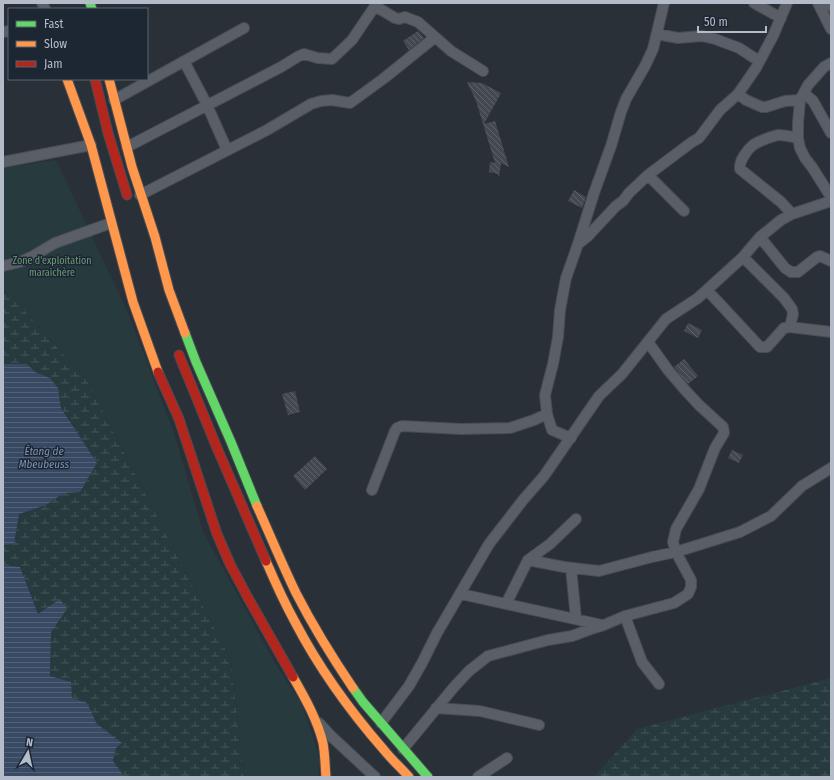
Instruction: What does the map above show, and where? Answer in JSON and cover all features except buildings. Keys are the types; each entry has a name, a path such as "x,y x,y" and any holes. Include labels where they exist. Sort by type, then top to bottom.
{"main road":[{"path":"68,80 91,145 135,308 161,379 179,419 220,540 246,596 304,696 315,719 323,744 326,777"},
{"path":"95,80 108,133 130,204"},
{"path":"109,80 140,195 155,237 169,290 196,362 231,442 254,500 295,591 333,659 363,702 428,777"},
{"path":"176,347 217,448 281,595 295,623 321,667 352,712 409,777"}],"street":[{"path":"571,438 552,430 546,414 545,395 554,359 566,278 611,146 621,112 626,99 653,49 664,3"},
{"path":"754,3 781,18"},
{"path":"578,244 588,236 648,175 699,138 720,110 738,94 760,61 773,36 787,3"},
{"path":"818,3 831,29"},
{"path":"826,3 831,6"},
{"path":"127,147 281,67 299,56 304,54 318,58 332,59 352,40 375,5 395,18 399,19 405,17 418,22 434,38 451,51 483,71"},
{"path":"114,100 244,28"},
{"path":"657,34 678,38 702,36 715,39 739,48 760,61"},
{"path":"140,195 267,130 311,104 332,100 350,103 383,79 434,38"},
{"path":"184,61 207,105 227,150"},
{"path":"831,63 824,67 808,85 802,97 798,123 800,148 831,197"},
{"path":"738,94 746,100 762,107 802,97 813,101 831,133"},
{"path":"792,214 781,202 740,169 740,164 744,156 754,145 767,138 780,135 798,138"},
{"path":"3,162 91,145"},
{"path":"648,175 684,211"},
{"path":"381,723 409,686 437,633 489,544 523,500 544,476 599,396 622,374 666,319 698,298 743,257 760,237 792,214 831,201"},
{"path":"3,266 20,262 34,256 55,243 111,223"},
{"path":"760,237 785,268 791,272 798,272 820,256 831,261"},
{"path":"743,257 792,308 793,314 790,327"},
{"path":"707,290 760,348 767,347 784,328 790,327 831,332"},
{"path":"403,749 469,670 488,656 548,640 572,636 625,616 674,603 688,594 691,587 690,580 676,552 673,542 676,530 699,489 715,448 724,434 724,431 722,427 699,405 668,370 648,342"},
{"path":"372,490 397,428 402,426 461,429 510,428 534,420 546,414"},
{"path":"528,560 564,567 599,571 676,552 740,532 771,516 802,486 831,468"},
{"path":"506,604 528,560 550,544 576,518"},
{"path":"571,568 576,619"},
{"path":"461,594 604,625"},
{"path":"625,616 642,662 659,684"},
{"path":"436,708 480,711 539,725"},
{"path":"315,719 330,736 375,777"},
{"path":"478,777 507,758"}],"green space":[{"name":"Zone d'exploitation maraichère","path":"56,160 128,313 174,433 203,532 275,663 302,705 319,759 318,777 244,777 231,660 88,382 9,293 3,291 3,168"},
{"path":"3,292 9,293 88,382 231,660 244,777 123,777 113,761 115,749 122,743 97,724 87,704 72,698 50,676 51,632 38,614 20,567 3,565 3,545 14,544 19,514 46,505 64,493 80,492 97,463 61,408 58,388 50,378 35,372 27,364 3,364"},
{"path":"831,678 831,777 594,777 637,729"}],"water":[{"name":"Étang de Mbeubeuss","path":"3,364 27,364 35,372 50,378 58,388 61,408 97,463 80,492 64,493 46,505 19,514 14,544 3,545"},
{"path":"3,565 20,567 38,614 60,599 67,609 51,632 50,676 71,682 72,698 87,703 97,724 122,743 115,749 113,761 123,777 3,777"}],"traffic: fast":[{"path":"90,3 92,8"},
{"path":"185,333 257,506"},
{"path":"353,688 363,702 428,777"}],"traffic: slow":[{"path":"67,80 91,145 133,302 158,372"},
{"path":"109,80 132,167 155,237 169,290 185,333"},
{"path":"257,506 302,605 353,688"},
{"path":"266,561 291,614 314,656 359,720 387,754 409,777"},
{"path":"293,677 310,709 323,743 326,777"}],"traffic: jam":[{"path":"95,80 108,133 127,195"},
{"path":"179,355 266,561"},
{"path":"158,372 179,419 217,534 230,564 293,677"}]}
